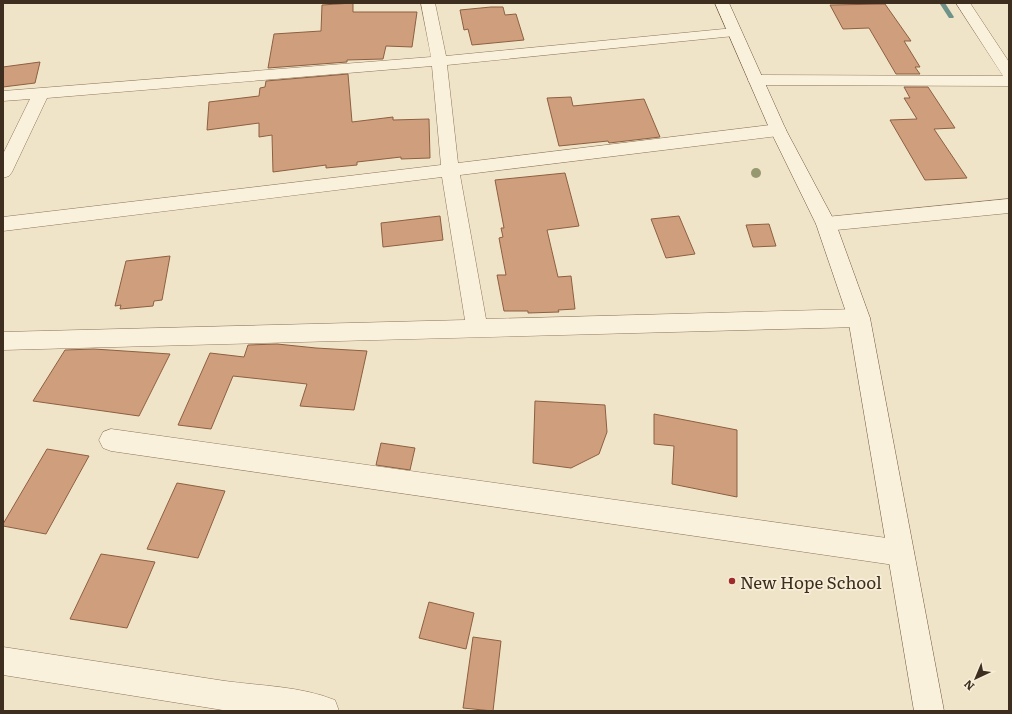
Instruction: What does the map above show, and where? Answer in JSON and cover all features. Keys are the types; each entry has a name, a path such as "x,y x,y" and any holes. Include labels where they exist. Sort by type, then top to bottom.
{"street":[{"path":"428,3 439,61 450,170 477,328"},
{"path":"722,3 778,130 826,224 859,318 929,711"},
{"path":"963,3 1009,74"},
{"path":"3,96 439,61 734,32"},
{"path":"756,80 1009,81"},
{"path":"3,172 41,93"},
{"path":"3,224 778,130"},
{"path":"826,224 1009,206"},
{"path":"3,341 859,318"},
{"path":"111,440 900,553"},
{"path":"3,661 309,709"}],"building":[{"path":"353,3 353,12 417,12 412,47 386,46 383,59 347,60 347,62 268,68 274,34 321,31 322,5"},
{"path":"885,4 911,41 904,41 920,67 915,67 920,74 896,74 869,28 843,29 830,5"},
{"path":"503,7 505,15 516,14 524,40 472,45 468,29 464,30 460,10"},
{"path":"40,62 35,83 3,87 3,67"},
{"path":"348,74 352,122 393,117 393,120 429,119 430,158 401,159 401,157 357,162 357,165 326,168 326,165 273,172 272,135 259,137 259,123 207,130 209,102 259,96 260,88 265,87 266,81"},
{"path":"904,87 928,87 955,128 934,129 967,178 925,180 890,120 917,119 904,98 910,98"},
{"path":"571,97 573,106 644,99 660,137 609,143 608,141 559,146 547,98"},
{"path":"565,173 579,226 547,230 558,277 571,276 575,309 558,310 559,312 528,313 528,311 504,311 497,275 506,275 499,238 503,237 501,228 504,228 495,180"},
{"path":"440,216 443,240 383,247 381,223"},
{"path":"679,216 695,254 666,258 651,219"},
{"path":"769,224 776,246 753,247 746,225"},
{"path":"170,256 162,300 154,301 153,306 120,309 121,305 115,306 126,261"},
{"path":"277,344 367,351 354,410 300,406 307,384 233,376 211,429 178,425 210,353 244,357 248,345"},
{"path":"94,349 170,354 139,416 33,401 65,350"},
{"path":"535,401 605,405 607,432 599,454 571,468 533,463"},
{"path":"654,414 737,430 737,497 672,484 674,446 654,444"},
{"path":"381,443 415,448 410,470 376,465"},
{"path":"47,449 89,456 46,534 3,526 3,524"},
{"path":"177,483 225,491 198,558 147,549"},
{"path":"101,554 155,562 127,628 70,619"},
{"path":"429,602 474,613 466,649 419,638"},
{"path":"473,637 501,641 493,711 463,708"}],"waterway":[{"path":"943,4 951,17"}],"place":[{"name":"New Hope School","path":"732,581"}]}
